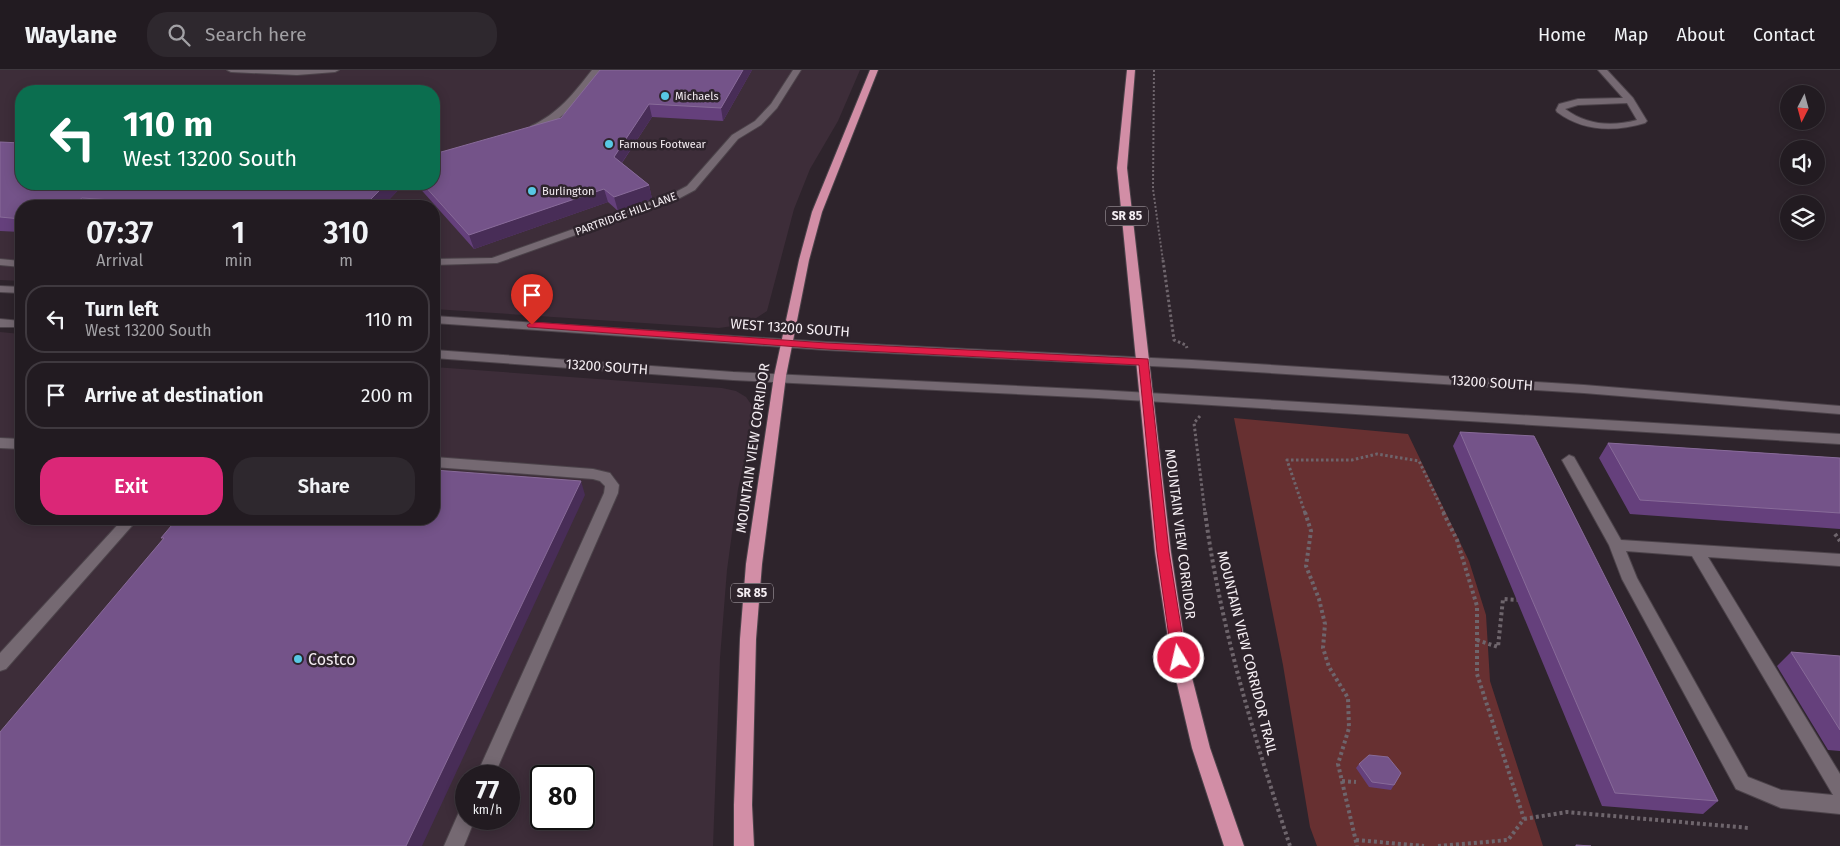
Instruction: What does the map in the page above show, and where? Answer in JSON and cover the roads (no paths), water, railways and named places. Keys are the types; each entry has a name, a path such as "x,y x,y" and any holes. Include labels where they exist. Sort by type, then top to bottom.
{"highway":[{"name":"MOUNTAIN VIEW CORRIDOR","path":"744,846 743,805 748,639 754,564 780,376 804,260 817,212 848,128 874,70"},
{"name":"MOUNTAIN VIEW CORRIDOR","path":"1131,70 1122,168 1163,552 1179,658 1201,748 1234,846"}],"street":[{"path":"231,70 297,73 335,70"},
{"path":"522,132 554,119 596,70"},
{"name":"PARTRIDGE HILL LANE","path":"440,262 493,260 676,196 691,188 735,137 763,117 774,106 796,70"},
{"path":"1602,70 1630,100 1642,121 1627,126 1601,127 1568,117 1560,110 1562,106 1578,102 1630,100"},
{"path":"0,262 15,263"},
{"path":"0,289 15,290"},
{"name":"WEST 13200 SOUTH","path":"440,318 787,343 1144,362"},
{"path":"0,323 15,324"},
{"name":"13200 SOUTH","path":"440,354 732,376 780,376"},
{"name":"13200 SOUTH","path":"1144,362 1584,389 1840,410"},
{"path":"780,376 1840,439"},
{"path":"0,443 15,444"},
{"path":"1569,460 1616,546 1630,580 1742,783 1781,799 1840,805"},
{"path":"440,462 593,474 605,478 612,485 611,493 490,765"},
{"path":"0,664 126,525"},
{"path":"1616,546 1840,560"},
{"path":"1696,550 1840,791"},
{"path":"454,846 461,830"}],"place":[{"name":"Michaels","path":"665,96"},
{"name":"Famous Footwear","path":"609,144"},
{"name":"Burlington","path":"532,191"},
{"name":"Costco","path":"298,659"}]}
